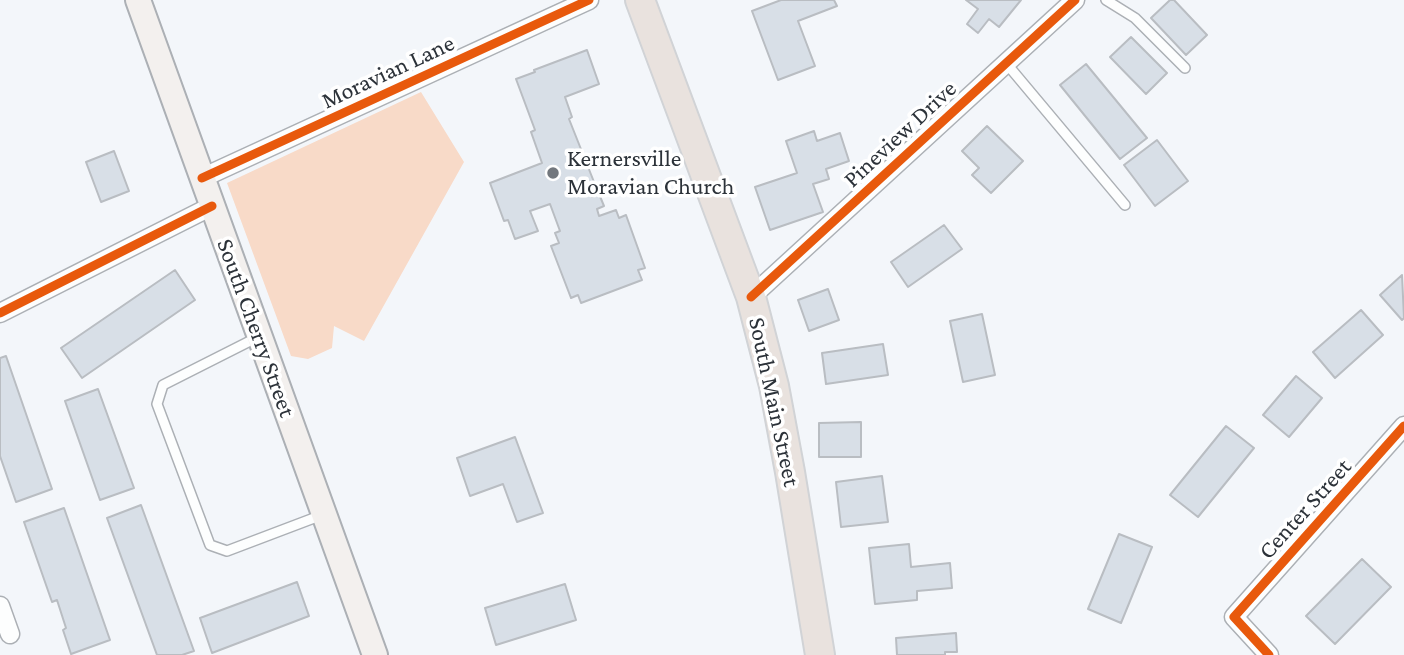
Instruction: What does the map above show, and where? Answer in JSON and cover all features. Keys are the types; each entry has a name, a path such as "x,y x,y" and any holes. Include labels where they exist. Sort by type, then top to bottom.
{"main road":[{"name":"South Cherry Street","path":"138,0 374,655"},
{"name":"South Main Street","path":"642,1 751,297 774,386 820,655"}],"street":[{"name":"Moravian Lane","path":"202,178 589,0"},
{"name":"Pineview Drive","path":"751,297 1075,0"},
{"path":"0,313 212,206"},
{"name":"Center Street","path":"1269,655 1234,617 1404,426"},
{"path":"0,606 10,634"}],"lane":[{"path":"1106,0 1135,18 1185,68"},
{"path":"1006,63 1125,205"},
{"path":"259,336 163,385 157,404 210,545 226,551 323,514"}],"shaded area":[{"path":"421,92 464,162 364,341 334,326 332,348 308,359 291,356 227,183"}],"building":[{"path":"781,0 834,0 837,6 798,21 815,66 778,80 752,11"},
{"path":"966,0 1021,0 999,27 989,19 978,33 967,24 978,9"},
{"path":"1170,0 1174,0 1207,35 1186,55 1151,18"},
{"path":"1131,37 1167,73 1146,94 1110,57"},
{"name":"Kernersville Moravian Church","path":"587,50 599,84 565,97 572,117 569,119 596,187 589,189 592,197 599,194 604,206 597,209 599,216 616,210 619,218 626,215 645,268 638,270 642,280 581,303 578,295 571,298 551,246 559,243 555,233 560,231 550,204 530,211 538,231 515,239 508,220 504,221 490,183 542,163 531,132 535,130 516,79"},
{"path":"1086,64 1147,138 1120,159 1060,85"},
{"path":"987,126 1023,161 991,193 972,175 979,168 962,151"},
{"path":"814,131 817,141 840,133 849,161 826,169 829,179 813,184 823,212 770,230 755,187 797,173 786,141"},
{"path":"1157,140 1188,181 1155,206 1124,165"},
{"path":"114,151 129,191 101,202 86,162"},
{"path":"944,225 962,249 908,287 891,262"},
{"path":"175,270 195,300 82,378 61,348"},
{"path":"1402,275 1404,318 1402,320 1380,295"},
{"path":"828,289 839,320 809,331 798,300"},
{"path":"1361,310 1383,335 1335,378 1313,352"},
{"path":"982,314 995,375 963,382 950,321"},
{"path":"883,344 888,375 826,384 822,353"},
{"path":"6,356 52,489 16,502 0,456 0,358"},
{"path":"1296,376 1322,398 1289,437 1263,415"},
{"path":"98,389 134,488 100,500 65,401"},
{"path":"861,422 861,457 819,457 819,423"},
{"path":"1226,426 1254,448 1198,517 1170,495"},
{"path":"515,437 543,513 517,522 503,484 470,496 457,458"},
{"path":"882,476 888,522 841,527 836,482"},
{"path":"141,505 194,651 182,655 157,655 107,518"},
{"path":"64,508 110,640 71,654 57,600 52,602 24,522"},
{"path":"1119,534 1152,547 1121,623 1088,609"},
{"path":"909,544 911,567 950,563 952,588 917,591 917,600 875,604 869,548"},
{"path":"1362,559 1391,587 1335,644 1306,616"},
{"path":"297,582 309,616 212,653 200,618"},
{"path":"565,584 576,620 496,645 485,608"},
{"path":"956,633 957,652 945,652 945,655 897,655 896,638"}],"cycle path":[{"path":"202,178 589,0"},
{"path":"751,297 1075,0"},
{"path":"0,313 212,206"},
{"path":"1269,655 1234,617 1404,426"}],"place":[{"name":"Kernersville Moravian Church","path":"553,173"}]}
